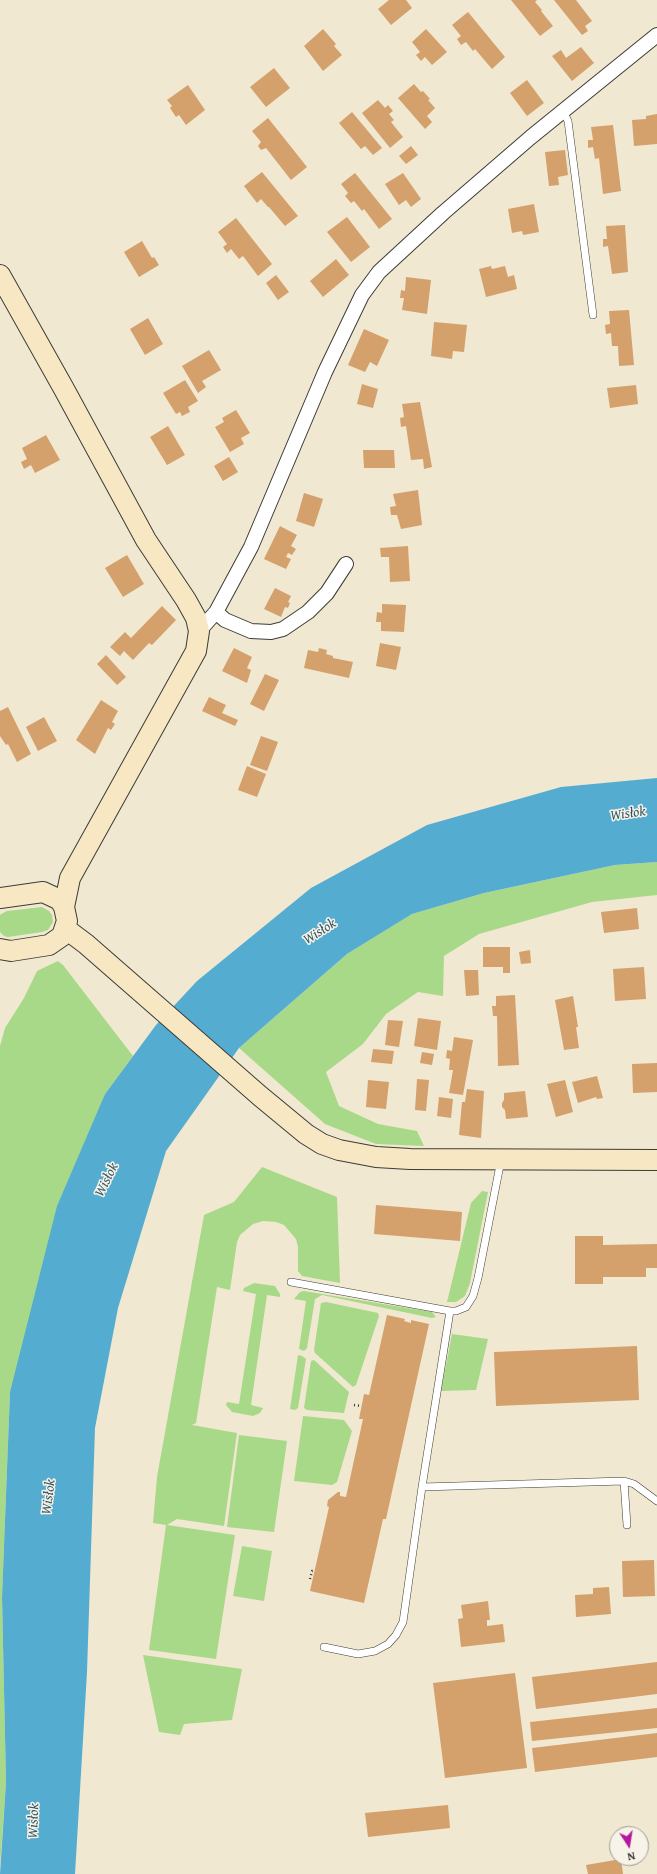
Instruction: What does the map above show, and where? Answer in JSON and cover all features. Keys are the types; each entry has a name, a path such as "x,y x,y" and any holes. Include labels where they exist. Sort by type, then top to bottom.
{"street":[{"path":"199,631 216,612 251,548 325,372 362,295 378,272 531,137 657,35"},
{"path":"0,275 146,540 186,600 196,618 199,631 196,651 70,878 64,907"},
{"path":"216,612 224,620 251,630 271,632 283,629 308,612 327,593 346,564"},
{"path":"0,898 43,892 70,878"},
{"path":"2,952 49,945 57,941 66,929 67,921 64,907 60,900 43,892"},
{"path":"66,929 78,937 260,1096 306,1134 322,1144 339,1150 376,1157 501,1160 657,1160"}],"lane":[{"path":"563,111 568,121 593,315"},
{"path":"291,1282 450,1310 466,1307 473,1296 501,1160"},
{"path":"324,1647 358,1654 375,1651 388,1644 396,1635 403,1622 422,1487 450,1310"},
{"path":"422,1487 624,1481 634,1484 657,1501"},
{"path":"624,1481 627,1525"}],"path":[{"path":"354,1405 362,1406"},
{"path":"310,1578 312,1571 314,1571"}],"green space":[{"path":"657,862 657,895 592,902 479,934 444,956 443,996 418,992 386,1014 363,1044 326,1072 339,1106 378,1124 417,1131 424,1146 376,1144 325,1124 239,1048 347,954 412,914 484,893 615,865"},
{"path":"42,907 49,911 52,915 53,922 48,930 8,937 4,936 0,932 1,914 7,911"},
{"path":"58,961 63,965 133,1056 105,1094 10,1392 2,1597 6,1782 0,1867 0,1046 5,1028 24,998 37,971"},
{"path":"262,1167 337,1197 340,1283 302,1276 298,1271 298,1247 296,1239 284,1225 276,1222 263,1221 253,1224 240,1235 237,1242 230,1290 217,1287 196,1423 192,1425 237,1433 224,1526 177,1519 167,1525 235,1535 216,1659 149,1650 166,1525 153,1523 157,1477 204,1215 234,1202"},
{"path":"482,1191 488,1192 470,1283 465,1296 456,1302 447,1302 471,1203"},
{"path":"254,1283 275,1286 280,1294 280,1297 267,1295 251,1405 263,1408 260,1413 253,1416 232,1412 226,1405 227,1402 239,1404 256,1294 243,1291 244,1288"},
{"path":"304,1291 432,1312 436,1317 432,1318 322,1295 315,1299 307,1348 304,1351 299,1349 306,1301 294,1299 300,1292"},
{"path":"326,1302 378,1313 379,1316 356,1385 353,1387 315,1353 314,1350 321,1303"},
{"path":"452,1334 488,1339 476,1390 441,1391"},
{"path":"298,1355 306,1359 298,1408 295,1410 290,1409"},
{"path":"314,1360 349,1392 344,1413 307,1410 304,1408 311,1361"},
{"path":"303,1416 344,1420 352,1431 337,1482 332,1485 294,1481"},
{"path":"239,1435 287,1441 274,1532 227,1527"},
{"path":"242,1546 272,1551 264,1601 233,1596"},
{"path":"143,1655 242,1669 232,1720 184,1724 180,1735 159,1732"}],"water":[{"name":"Wisłok","path":"657,778 657,862 615,865 484,893 412,914 347,954 239,1048 166,1151 118,1308 95,1428 87,1672 75,1874 0,1874 6,1782 2,1597 10,1392 57,1206 105,1094 156,1025 197,981 311,888 427,825 561,787"}],"building":[{"path":"389,0 406,0 412,8 391,25 378,9"},
{"path":"511,0 537,0 535,2 553,26 540,36"},
{"path":"554,0 576,0 592,21 585,26 588,31 582,35"},
{"path":"468,12 505,57 492,69 475,49 473,51 466,42 461,45 457,39 461,36 452,25"},
{"path":"323,29 336,44 334,46 342,55 323,71 304,46"},
{"path":"426,29 447,52 432,65 425,57 421,61 416,55 420,52 412,42"},
{"path":"581,47 594,63 572,81 552,56 561,50 566,58"},
{"path":"274,68 290,88 266,107 250,87"},
{"path":"527,80 544,103 527,116 510,93"},
{"path":"414,84 430,99 428,100 435,108 427,116 432,122 425,129 398,98"},
{"path":"188,85 205,110 186,125 179,115 176,117 170,108 172,106 167,100"},
{"path":"378,100 385,108 388,105 393,111 389,114 394,120 391,122 403,137 390,148 362,113"},
{"path":"352,112 382,148 373,155 365,146 361,149 339,123"},
{"path":"657,114 657,144 634,146 632,120 646,119 646,116"},
{"path":"268,118 307,167 291,180 266,148 261,150 258,146 261,142 252,131"},
{"path":"613,125 621,191 603,194 599,158 595,159 593,147 588,148 588,140 593,140 591,127"},
{"path":"411,146 418,155 406,164 399,156"},
{"path":"565,150 568,175 558,177 559,185 549,186 545,152"},
{"path":"262,172 298,216 285,226 261,199 257,203 244,186"},
{"path":"355,173 392,219 379,229 364,209 362,211 354,201 351,203 345,196 348,193 341,184"},
{"path":"403,173 421,199 411,207 406,200 399,205 385,184"},
{"path":"534,204 539,232 523,235 522,231 512,233 508,209"},
{"path":"347,217 370,247 351,262 327,232"},
{"path":"236,218 272,264 258,276 243,256 239,259 231,249 227,253 223,247 227,244 218,232"},
{"path":"625,225 628,272 612,274 608,246 603,247 603,239 607,239 606,226"},
{"path":"142,241 152,258 154,257 159,265 139,277 124,252"},
{"path":"336,259 349,275 323,297 310,281"},
{"path":"491,266 492,269 505,266 508,277 514,275 517,289 486,297 479,269"},
{"path":"276,275 289,292 278,300 266,283"},
{"path":"406,277 431,280 427,314 402,310 404,298 400,298 401,290 405,291"},
{"path":"629,310 634,365 619,366 618,346 612,346 611,333 606,334 605,325 610,324 609,311"},
{"path":"148,318 163,344 145,355 130,329"},
{"path":"434,322 467,325 464,352 453,351 452,359 431,356"},
{"path":"364,329 389,340 377,366 370,362 365,372 348,365"},
{"path":"209,350 221,370 202,381 206,387 198,393 182,366"},
{"path":"185,380 198,401 188,407 190,412 182,416 180,412 176,414 163,393"},
{"path":"362,384 378,389 373,408 357,404"},
{"path":"636,385 638,404 610,408 607,388"},
{"path":"420,402 432,467 424,469 423,459 411,460 406,426 401,427 400,418 404,417 402,404"},
{"path":"236,410 250,433 241,438 244,444 230,452 215,427 224,422 222,418"},
{"path":"168,426 185,455 167,465 150,437"},
{"path":"46,435 60,460 35,473 31,465 24,469 21,462 27,459 22,448"},
{"path":"363,450 394,450 395,468 364,468"},
{"path":"229,457 238,472 223,481 214,466"},
{"path":"418,490 422,525 401,529 397,515 391,515 390,507 396,506 393,494"},
{"path":"304,493 323,499 314,527 296,521"},
{"path":"280,526 297,535 291,546 296,549 292,555 288,553 286,557 291,559 286,569 264,559"},
{"path":"408,546 410,581 390,582 389,557 381,557 380,548"},
{"path":"127,555 144,584 123,597 105,568"},
{"path":"275,588 291,596 288,602 290,603 288,608 285,607 281,617 264,609"},
{"path":"382,604 406,605 404,632 381,631 381,622 376,622 377,612 382,613"},
{"path":"162,606 176,620 152,645 149,643 133,660 124,651 120,656 110,647 125,632 131,638"},
{"path":"380,643 401,647 396,670 376,666"},
{"path":"234,648 252,657 247,668 251,670 247,683 222,671"},
{"path":"319,648 327,650 326,654 333,656 333,658 353,662 349,678 304,668 308,650 318,652"},
{"path":"106,655 126,677 117,685 97,664"},
{"path":"265,674 279,680 264,711 250,704"},
{"path":"209,697 226,705 222,713 238,720 235,726 202,711"},
{"path":"101,700 118,711 112,722 115,724 111,730 108,728 95,754 76,740"},
{"path":"8,707 31,754 17,762 8,744 6,745 0,736 0,711"},
{"path":"44,717 57,741 38,751 26,727"},
{"path":"261,736 278,742 267,771 250,765"},
{"path":"247,766 266,774 257,797 238,790"},
{"path":"637,908 639,929 604,933 601,912"},
{"path":"483,947 510,947 510,973 503,973 503,967 483,967"},
{"path":"530,950 531,963 521,964 519,952"},
{"path":"644,967 646,999 615,1001 613,969"},
{"path":"464,970 478,970 479,995 466,996"},
{"path":"515,995 519,1065 498,1066 497,1016 493,1016 492,1006 496,1006 496,996"},
{"path":"573,996 578,1027 576,1027 579,1048 564,1050 555,1000"},
{"path":"418,1018 441,1021 437,1050 414,1046"},
{"path":"388,1020 403,1021 399,1047 385,1045"},
{"path":"454,1037 473,1040 463,1095 449,1093 453,1070 449,1070 450,1059 446,1058 447,1050 452,1051"},
{"path":"373,1049 394,1051 392,1064 371,1062"},
{"path":"422,1052 434,1054 432,1065 420,1063"},
{"path":"657,1063 657,1092 633,1093 632,1064"},
{"path":"597,1076 603,1098 597,1099 596,1097 578,1103 572,1082"},
{"path":"417,1079 429,1080 426,1111 415,1110"},
{"path":"368,1080 389,1082 386,1109 366,1107"},
{"path":"565,1080 573,1112 556,1117 547,1084"},
{"path":"467,1089 484,1091 481,1138 459,1135 462,1102 465,1102"},
{"path":"525,1091 528,1117 506,1119 505,1110 502,1107 504,1093"},
{"path":"439,1097 453,1099 451,1118 437,1116"},
{"path":"376,1205 462,1212 460,1241 374,1234"},
{"path":"575,1236 603,1236 603,1245 657,1244 657,1268 646,1268 646,1277 603,1277 603,1284 575,1284"},
{"path":"387,1315 405,1319 404,1321 411,1323 411,1320 429,1324 386,1519 383,1519 364,1603 310,1591 329,1507 327,1506 328,1500 338,1492 340,1492 340,1496 346,1497 363,1419 359,1419 364,1394 369,1395"},
{"path":"637,1346 639,1400 496,1406 494,1352"},
{"path":"654,1560 655,1596 623,1597 622,1561"},
{"path":"609,1587 611,1614 576,1617 575,1595 593,1594 593,1588"},
{"path":"488,1601 490,1620 487,1620 487,1626 503,1624 505,1642 461,1647 458,1619 463,1618 461,1605"},
{"path":"657,1662 657,1694 536,1709 532,1677"},
{"path":"515,1673 527,1768 445,1778 433,1683"},
{"path":"657,1708 657,1728 532,1741 530,1722"},
{"path":"657,1733 657,1757 535,1772 532,1748"},
{"path":"448,1805 450,1828 368,1837 365,1813"},
{"path":"609,1861 609,1866 622,1866 623,1874 588,1874 586,1865"}]}
